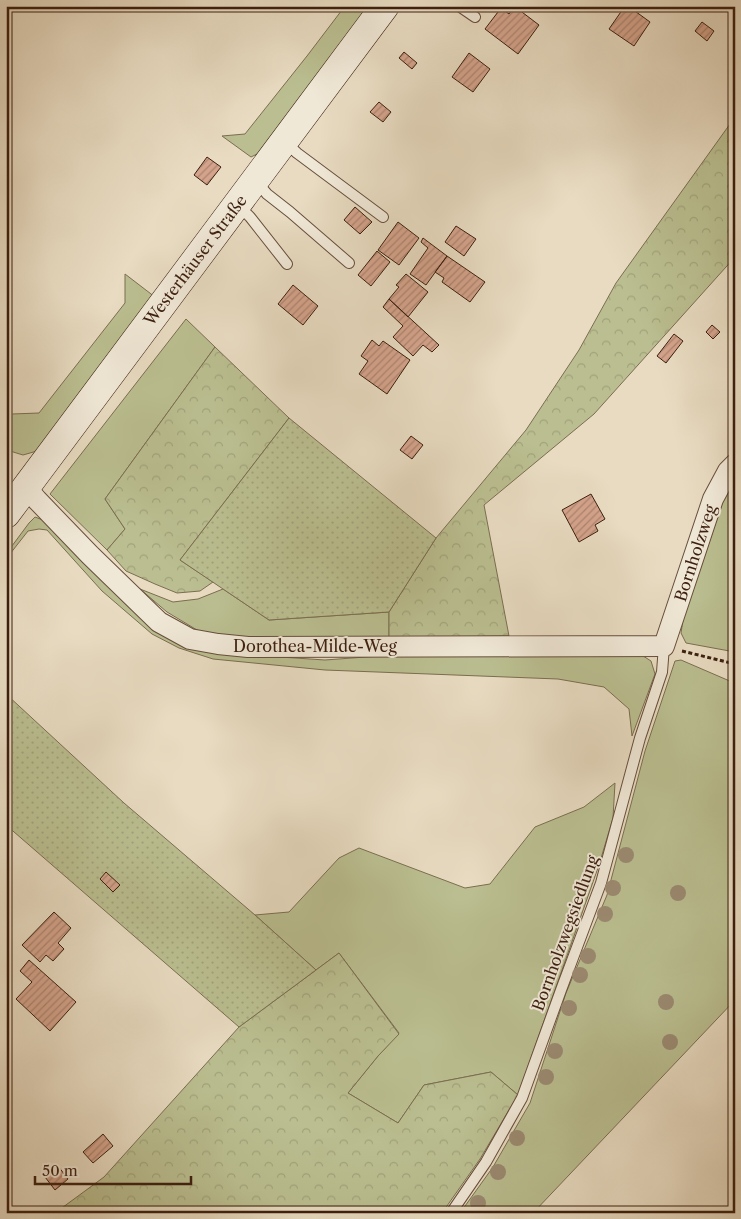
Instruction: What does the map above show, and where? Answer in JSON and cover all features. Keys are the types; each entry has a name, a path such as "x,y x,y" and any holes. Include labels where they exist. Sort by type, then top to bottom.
{"main road":[{"name":"Westerhäuser Straße","path":"6,514 384,6"}],"street":[{"name":"Bornholzweg","path":"664,646 713,499 728,471 735,464"},
{"name":"Dorothea-Milde-Weg","path":"26,487 90,555 159,622 190,640 248,647 664,646"}],"lane":[{"path":"459,6 475,17"},
{"path":"284,141 297,153 384,217"},
{"path":"255,181 267,194 350,263"},
{"path":"237,204 287,264"},
{"name":"Bornholzwegsiedlung","path":"451,1213 486,1162 522,1098 600,883 640,738 662,672 664,646"}],"path":[{"path":"664,646 735,664"}],"green space":[{"path":"345,6 371,6 261,152 251,157 222,136 245,134"},
{"path":"735,117 735,257 594,414 484,505 509,636 389,638 389,612 436,538 526,430 579,350 616,283"},
{"path":"125,274 155,297 37,451 23,455 10,451 6,446 6,409 12,414 39,413 125,303"},
{"path":"186,319 215,347 105,499 125,529 107,550 50,494"},
{"path":"215,347 289,418 180,560 213,582 200,591 177,593 126,571 107,550 125,529 105,499"},
{"path":"289,418 436,538 389,612 269,620 180,560"},
{"path":"735,477 735,652 686,643 681,633 683,620 725,495"},
{"path":"35,517 48,522 108,585 220,653 325,660 379,656 640,654 651,661 655,674 632,736 629,709 604,687 558,679 325,670 213,659 179,648 152,634 102,591 47,530 28,531 6,559 6,554"},
{"path":"140,589 173,602 198,599 223,589 269,620 389,612 389,638 244,638 210,634 197,630 167,612"},
{"path":"681,660 735,682 735,1000 533,1213 460,1213 493,1167 530,1103 566,993 607,895 645,751 675,661"},
{"path":"6,694 124,803 316,970 239,1027 6,825"},
{"path":"615,783 613,818 599,865 518,1095 491,1072 424,1085 398,1123 348,1093 399,1033 339,953 316,970 255,915 289,912 339,858 359,848 465,888 490,884 535,827 584,807"},
{"path":"339,953 399,1034 378,1056 348,1093 398,1123 424,1085 491,1072 518,1095 480,1159 442,1213 55,1213 104,1177 239,1027"}],"building":[{"path":"514,6 539,25 518,54 485,29 501,8 509,14"},
{"path":"625,6 628,6 650,22 634,46 609,29"},
{"path":"702,22 714,31 707,41 695,31"},
{"path":"404,52 417,63 412,69 399,58"},
{"path":"469,53 490,69 473,92 452,77"},
{"path":"379,102 391,112 383,122 370,112"},
{"path":"207,157 221,167 207,185 194,175"},
{"path":"355,207 372,222 360,234 344,220"},
{"path":"398,222 419,238 399,265 378,250"},
{"path":"456,226 476,239 464,256 445,242"},
{"path":"423,238 447,256 426,285 410,274 428,248 421,242"},
{"path":"377,251 390,262 371,286 358,275"},
{"path":"447,256 485,282 470,302 442,282 444,278 435,272"},
{"path":"406,274 428,292 408,317 389,299 399,287 396,285"},
{"path":"293,285 318,306 303,325 278,304"},
{"path":"389,299 439,345 432,352 423,345 413,356 393,337 403,326 383,307"},
{"path":"712,325 720,332 713,339 706,332"},
{"path":"674,334 683,341 666,363 657,356"},
{"path":"372,340 379,346 383,341 410,360 387,394 359,374 368,361 361,356"},
{"path":"411,436 423,445 412,459 400,450"},
{"path":"591,494 605,519 595,525 598,531 579,542 562,510"},
{"path":"106,872 120,885 113,892 100,879"},
{"path":"54,912 71,928 58,943 64,949 53,961 46,955 40,962 22,945"},
{"path":"29,960 76,1002 50,1031 16,999 32,982 20,971"},
{"path":"103,1134 113,1146 93,1163 83,1152"},
{"path":"58,1166 68,1179 55,1190 45,1177"}]}
